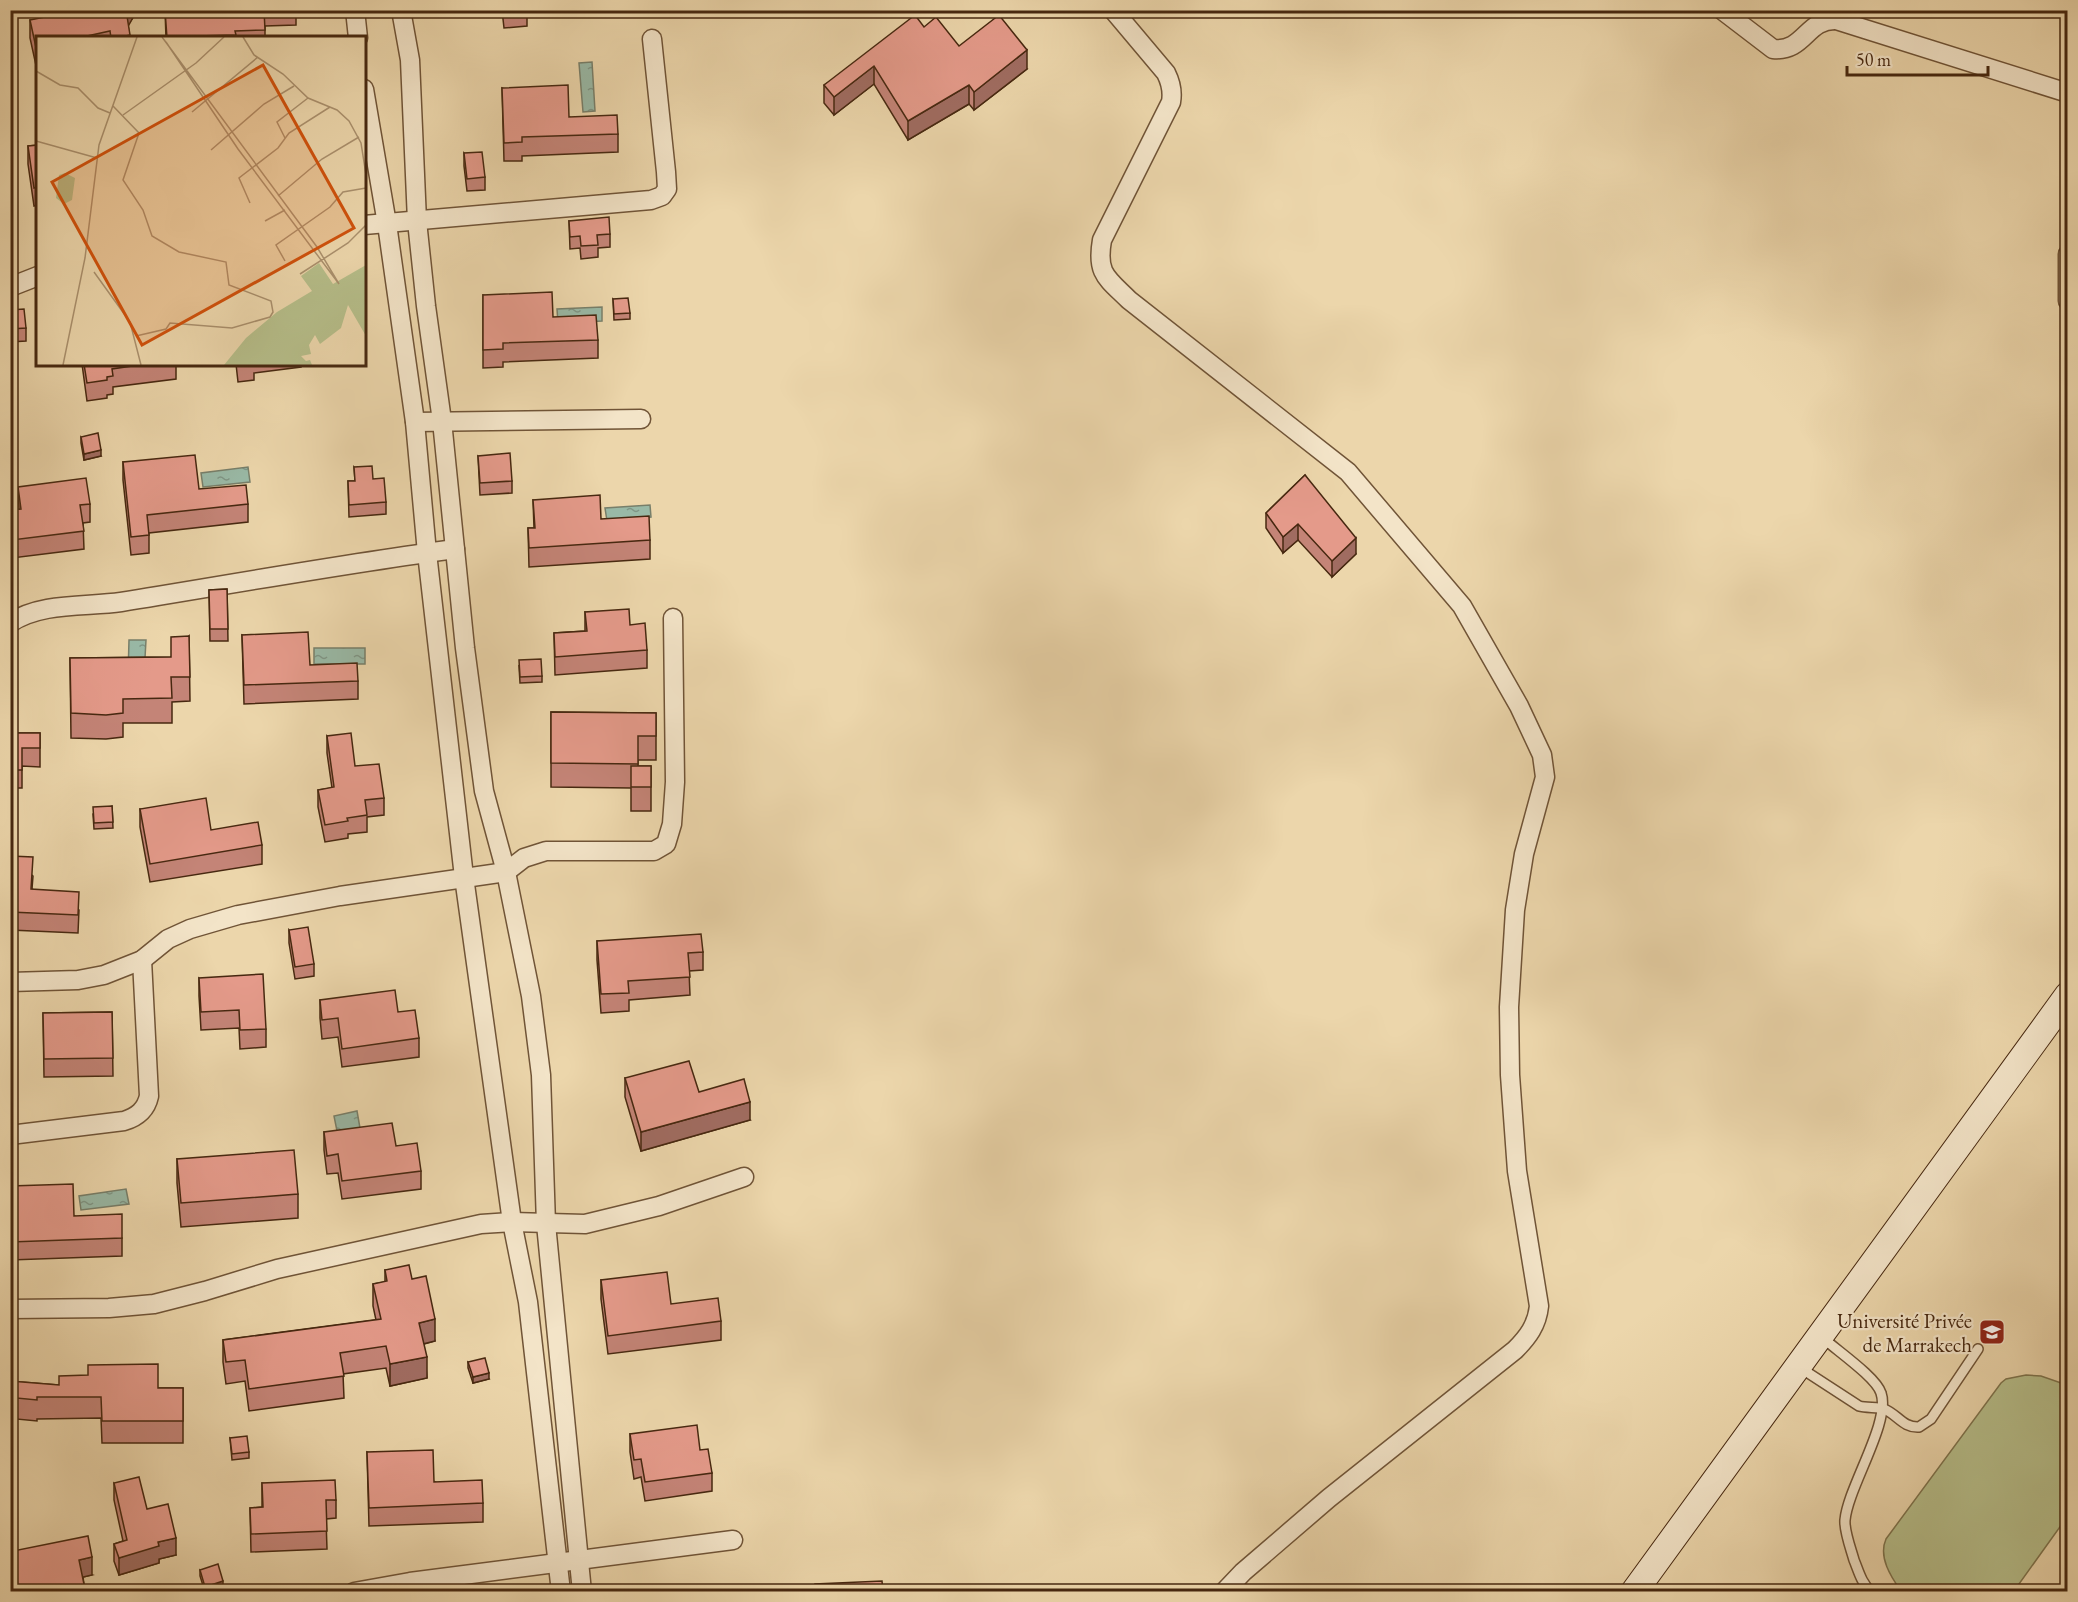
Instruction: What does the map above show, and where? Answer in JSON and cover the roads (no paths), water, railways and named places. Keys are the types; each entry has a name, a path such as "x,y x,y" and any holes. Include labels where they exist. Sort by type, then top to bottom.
{"main road":[{"path":"1634,1592 2067,995"}],"street":[{"path":"355,10 358,36"},
{"path":"401,10 411,60 417,221 442,421 465,648 484,791 506,872 531,996 541,1075 546,1224 582,1592"},
{"path":"1113,10 1166,73 1172,95 1171,102 1102,240 1100,253 1104,275 1129,300 1348,472 1462,606 1520,706 1542,755 1545,777 1524,855 1515,910 1509,1007 1510,1074 1517,1171 1539,1306 1537,1319 1526,1339 1515,1350 1329,1498 1243,1572 1224,1592"},
{"path":"1722,10 1773,50 1788,49 1817,24 1836,20 2067,93"},
{"path":"366,225 651,200 662,196 667,189 666,172 652,39"},
{"path":"366,101 387,224 415,422 427,553 464,877 512,1222 528,1302 561,1592"},
{"path":"2067,254 2067,301"},
{"path":"10,287 36,277"},
{"path":"415,422 641,419"},
{"path":"10,623 26,615 42,611 114,603 454,549"},
{"path":"10,982 90,979 142,960 168,939 190,929 238,915 340,896 506,872 524,858 546,851 654,851 666,844 672,824 675,782 673,618"},
{"path":"10,1135 124,1121 135,1118 142,1112 149,1096 142,960"},
{"path":"10,1309 109,1308 154,1304 277,1269 481,1224 512,1222 585,1224 609,1219 659,1206 744,1177"},
{"path":"354,1592 410,1581 733,1540"}],"lane":[{"path":"1820,1336 1877,1385 1881,1392 1882,1408 1873,1442 1857,1479 1844,1521 1862,1583 1871,1592"},
{"path":"1798,1366 1859,1406 1882,1408 1908,1426 1914,1427 1924,1425 1931,1419 1978,1349"}],"water":[{"path":"592,62 595,111 583,112 579,63"},
{"path":"602,307 602,321 558,323 557,309"},
{"path":"248,467 250,482 203,487 201,473"},
{"path":"650,505 651,517 607,521 605,508"},
{"path":"129,640 146,640 144,676 128,676"},
{"path":"314,648 365,648 365,664 314,664"},
{"path":"357,1111 360,1128 338,1136 334,1116"},
{"path":"126,1189 129,1204 81,1210 79,1196"}],"place":[{"name":"Université Privée de Marrakech","path":"1992,1332"}]}
